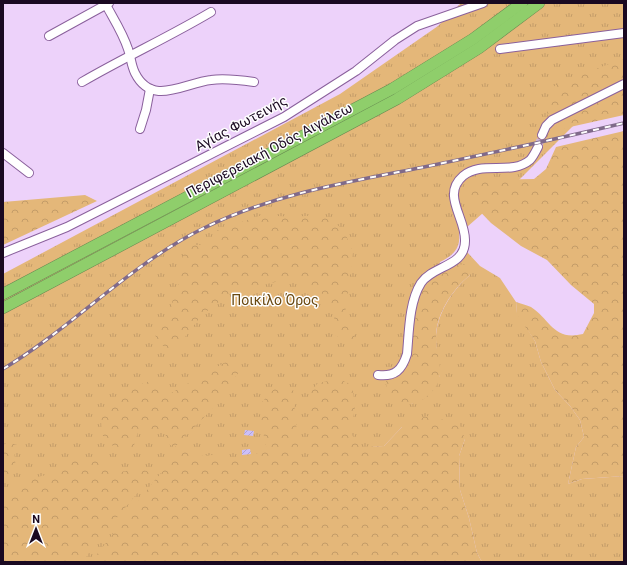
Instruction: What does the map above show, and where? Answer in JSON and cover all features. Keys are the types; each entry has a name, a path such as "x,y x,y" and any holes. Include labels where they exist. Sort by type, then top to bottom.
{"highway":[{"name":"Περιφερειακή Οδός Αιγάλεω","path":"3,294 392,90 467,43 522,3"},
{"name":"Περιφερειακή Οδός Αιγάλεω","path":"3,308 397,99 479,48 539,3"}],"street":[{"path":"49,36 107,3 129,50 129,55 135,74 142,83 150,89 158,92 168,91 212,80 254,82"},
{"name":"Αγίας Φωτεινής","path":"3,253 67,227 284,117 356,71 395,40 417,26 483,3"},
{"path":"82,82 129,55 175,33 211,12"},
{"path":"500,49 624,33"},
{"path":"542,135 546,126 552,120 624,84"},
{"path":"140,129 146,110 150,89"},
{"path":"378,375 392,375 399,371 404,364 417,292 422,281 457,259 465,248 465,233 453,195 455,186 464,175 472,171 519,166 530,159 538,147"},
{"path":"3,153 29,173"}],"green space":[{"name":"Ποικίλο Όρος","path":"461,3 624,3 624,88 579,120 507,192 459,234 459,244 455,251 440,262 409,401 407,404 412,404 440,376 436,344 437,330 446,304 457,288 470,275 456,264 467,252 480,266 500,278 516,302 517,313 535,341 541,362 555,390 570,406 580,420 584,437 576,447 568,484 582,479 624,476 624,562 482,562 477,553 469,518 460,490 459,456 465,439 402,427 384,446 309,452 309,458 299,458 114,562 3,562 3,274 340,94 438,26"},
{"path":"624,59 624,115 552,131 547,112 549,91 560,81"},
{"path":"624,131 624,476 582,479 568,484 576,447 584,437 580,420 570,406 555,390 541,362 535,341 517,315 516,302 531,307 538,312 553,328 565,335 583,334 594,313 594,304 571,285 547,260 521,246 491,223 466,197 471,186 484,180 534,179 546,169 556,147"},
{"path":"85,195 97,201 3,245 3,202"},
{"path":"262,215 293,217 318,215 335,222 345,233 353,252 345,314 351,322 355,332 351,346 334,334 335,323 333,313 324,296 308,284 298,280 288,279 232,292 202,315 173,352 159,343 155,335 162,322 171,312 173,296 181,278 180,264 188,243 192,241 196,245 202,245 213,239 215,231"},
{"path":"456,264 465,265 470,275 451,295 439,320 436,338 440,375 437,385 430,394 416,403 393,403 387,394 386,381 401,372 419,291 430,278"},
{"path":"231,359 239,372 211,410 174,448 165,441 166,433 160,430 149,432 139,428 133,449 116,449 103,436 101,416 105,407 110,401 124,391 156,379 163,392 171,393"},
{"path":"339,379 352,385 355,408 350,432 360,447 384,446 402,427 426,416 459,423 465,439 459,456 460,490 469,518 477,553 482,562 91,562 154,481 182,450 200,456 212,455 229,460 267,451 260,417 262,402 274,389 293,388 299,458 309,458 309,394 318,383"},
{"path":"9,442 17,445 14,450 16,469 10,474 3,475 3,445"},
{"path":"75,458 96,458 119,472 142,469 153,474 92,548 83,562 3,562 3,499 21,481 50,474"}],"building":[{"path":"245,430 254,431 253,436 244,435"},
{"path":"250,449 251,454 242,455 242,450"}],"tunnel":[{"path":"538,147 542,135"}],"railway":[{"path":"3,369 54,334 151,259 204,228 230,216 257,206 312,190 574,135 624,123"}]}
